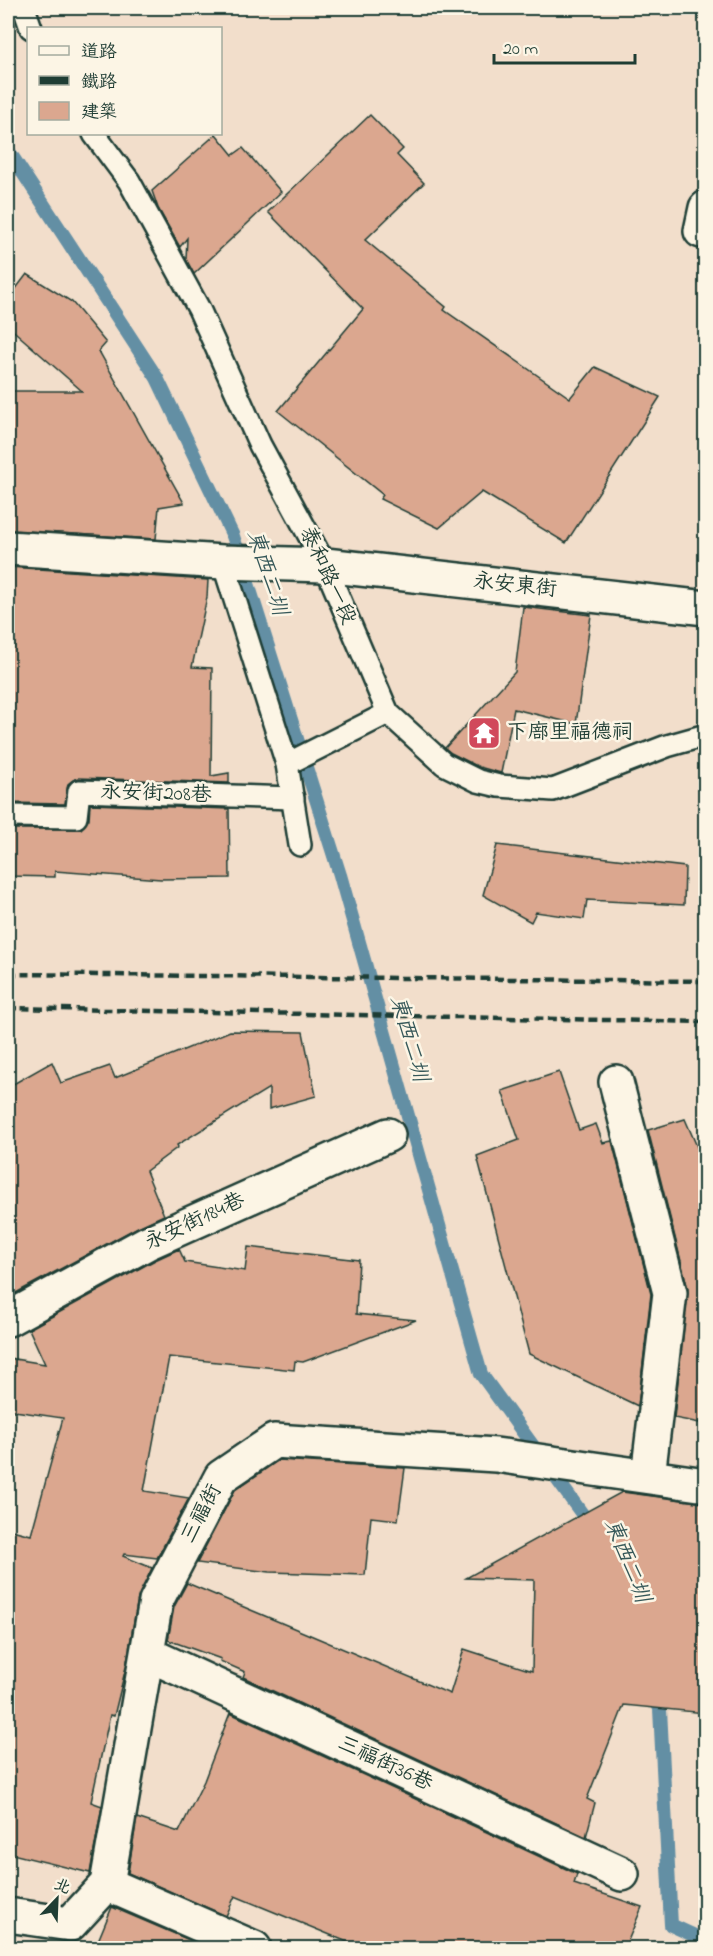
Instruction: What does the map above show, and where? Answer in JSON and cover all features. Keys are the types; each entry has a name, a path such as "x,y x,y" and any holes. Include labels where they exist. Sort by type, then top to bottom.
{"street":[{"path":"8,548 223,562"},
{"name":"永安東街","path":"223,562 325,565 705,608"},
{"path":"616,1082 670,1293 648,1476"},
{"name":"永安街184巷","path":"8,1319 147,1243 388,1135"},
{"name":"三福街","path":"108,1884 156,1601 221,1477 274,1441 496,1455 705,1485"},
{"name":"三福街36巷","path":"148,1654 622,1874"},
{"path":"8,1915 69,1936 108,1884 254,1948"}],"lane":[{"path":"24,8 31,27"},
{"name":"泰和路一段","path":"95,135 129,181 199,309 260,445 325,565 388,713 444,764 478,781 499,786 553,790 667,746 705,735"},
{"path":"223,562 287,764 300,845"},
{"path":"287,764 388,713"},
{"name":"永安街208巷","path":"8,816 76,818 79,791 292,798"}],"building":[{"path":"370,115 403,149 397,155 424,183 365,240 446,307 444,310 570,398 595,367 660,397 566,543 482,492 439,528 380,499 383,495 278,411 363,309 268,212"},
{"path":"217,135 233,155 243,148 281,192 194,274 186,259 187,238 180,247 158,208 152,191"},
{"path":"27,274 72,302 106,343 99,351 184,503 159,507 156,539 8,530 8,391 82,391 8,326 8,299"},
{"path":"8,567 208,580 207,597 192,667 212,668 211,776 229,773 229,783 79,778 68,784 65,804 8,803"},
{"path":"523,607 591,615 576,724 514,709 501,773 479,767 445,748 515,672"},
{"path":"90,804 229,809 230,878 161,879 55,871 55,877 8,876 8,829 81,829 89,819"},
{"path":"497,845 685,867 684,905 587,900 584,919 536,912 531,922 483,895"},
{"path":"230,1031 303,1032 316,1096 269,1109 269,1088 177,1145 178,1147 146,1171 164,1215 14,1294 8,1281 8,1087 52,1062 61,1083 110,1066 115,1078"},
{"path":"559,1072 579,1130 596,1124 603,1143 612,1141 651,1294 638,1406 529,1354 477,1156 519,1140 502,1091"},
{"path":"685,1119 705,1165 705,1424 674,1418 688,1289 648,1130"},
{"path":"248,1247 359,1260 356,1314 416,1320 303,1362 295,1361 294,1370 169,1357 144,1491 189,1498 157,1558 124,1554 123,1556 152,1568 138,1598 126,1667 114,1716 110,1715 91,1802 102,1806 90,1873 8,1853 8,1529 31,1535 63,1418 8,1410 8,1358 45,1364 29,1329 155,1260 179,1249 185,1262 245,1271"},
{"path":"279,1460 405,1468 398,1520 371,1517 365,1575 270,1572 197,1563 235,1490"},
{"path":"622,1492 705,1503 705,1713 624,1705 587,1799 595,1803 586,1837 243,1677 245,1672 220,1661 221,1659 168,1640 174,1607 187,1583 450,1694 464,1649 532,1671 534,1580 466,1578"},
{"path":"230,1713 577,1874 574,1884 642,1907 625,1948 362,1948 235,1896 226,1916 128,1873 137,1818 179,1832 204,1781"},
{"path":"112,1907 208,1948 95,1948"}],"waterway":[{"name":"東西二圳","path":"8,150 157,378 233,536 340,875 481,1374 593,1529"},
{"name":"東西二圳","path":"654,1693 660,1709 671,1925 706,1941"}],"railway":[{"path":"8,974 706,981"},
{"path":"8,1008 706,1022"}],"place":[{"name":"下廍里福德祠","path":"484,733"}]}
